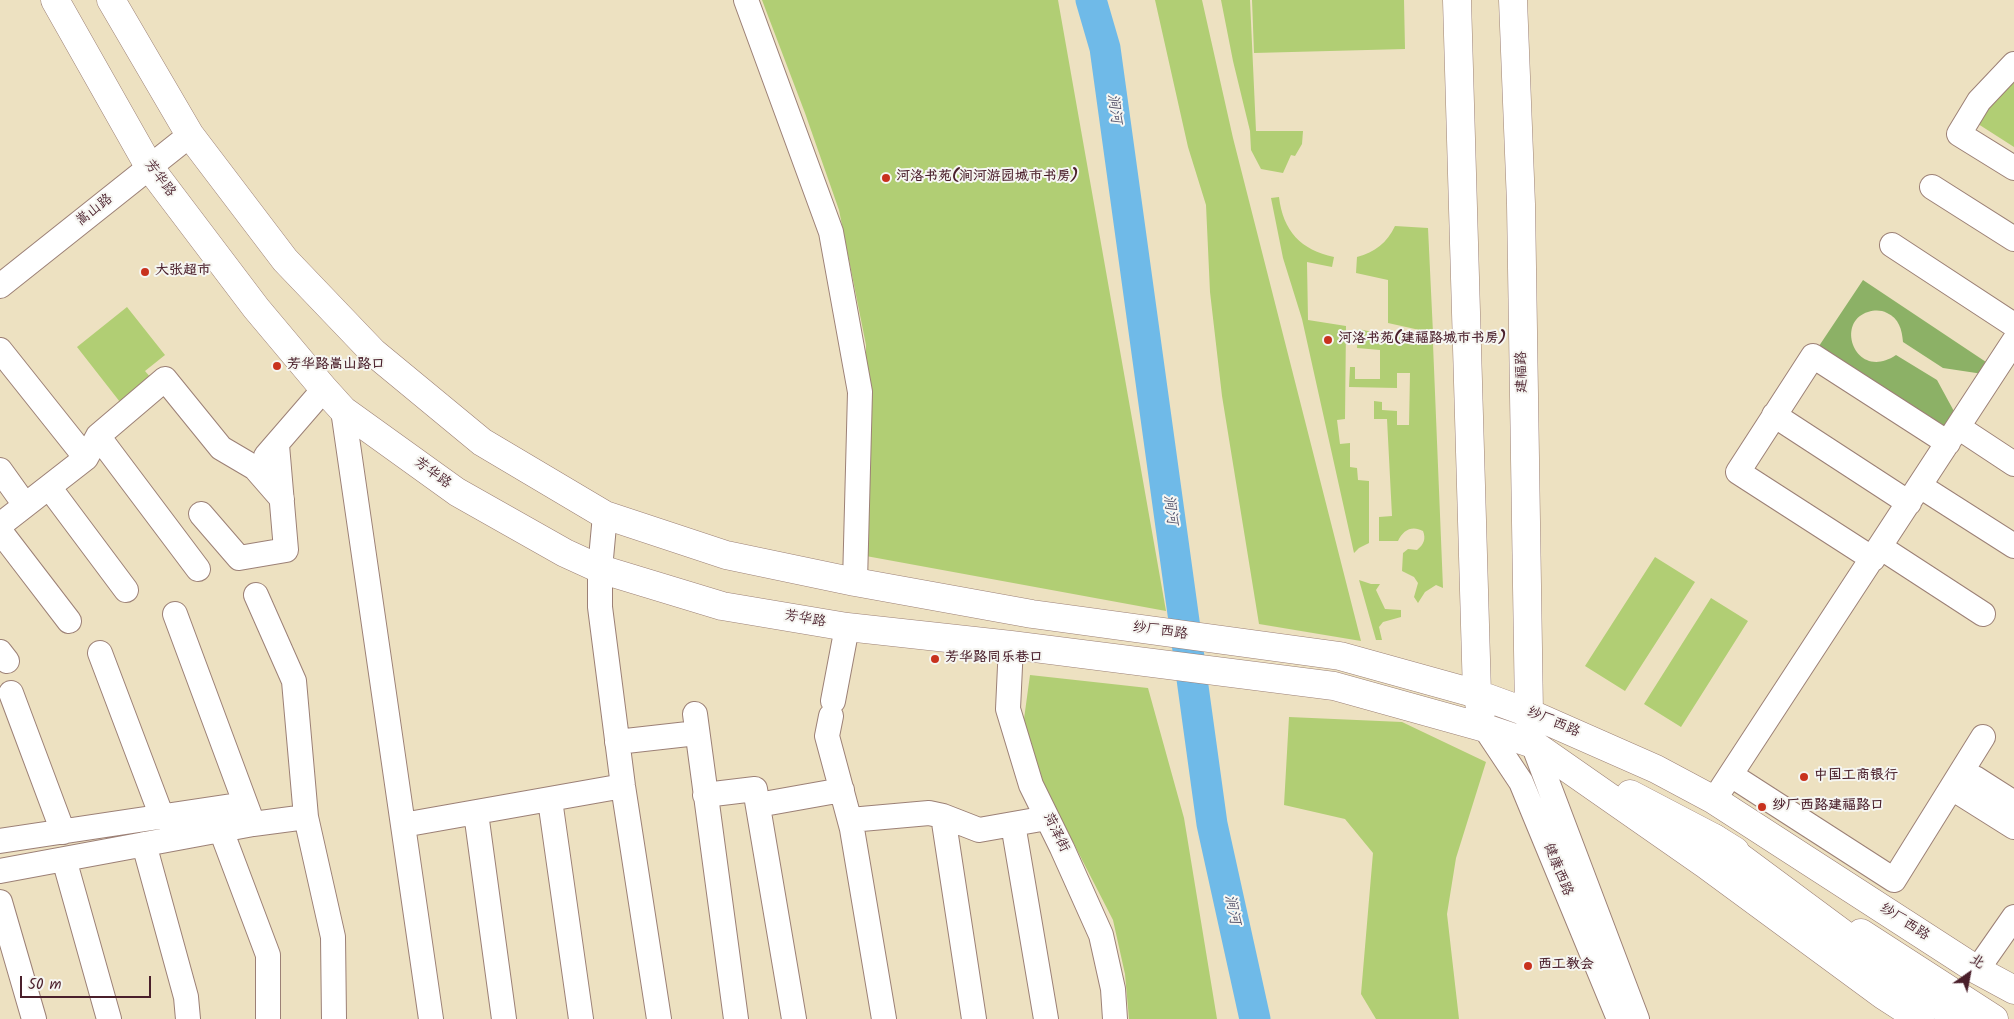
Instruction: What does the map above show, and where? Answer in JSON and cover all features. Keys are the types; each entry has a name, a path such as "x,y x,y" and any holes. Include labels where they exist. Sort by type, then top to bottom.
{"main road":[{"name":"芳华路","path":"55,0 146,162 256,308 343,410 457,492 565,553 600,569 722,606 847,627 1019,646"},
{"path":"111,0 188,131 285,260 373,352 482,442 605,515 726,555 855,582"},
{"path":"1457,0 1477,694 1485,728"},
{"name":"建福路","path":"1513,0 1521,204 1529,713 1533,744"},
{"name":"纱厂西路","path":"855,582 1032,614 1340,656 1477,694 1529,713 1656,768 1714,800 1977,970 2014,990"},
{"name":"纱厂西路","path":"1019,646 1334,686 1485,728 1533,744 1706,864 1883,995 1920,1019"},
{"path":"1533,744 1714,838 1994,1019"},
{"path":"1714,838 1958,1019"},
{"path":"1977,970 2014,996"}],"street":[{"path":"746,0 831,232 860,392 855,582"},
{"path":"2014,64 1979,101 1959,134 2014,168"},
{"name":"嵩山路","path":"0,271 188,131"},
{"name":"嵩山路","path":"0,286 146,162"},
{"path":"1932,187 2014,239"},
{"path":"1892,245 2014,326"},
{"path":"1714,800 1953,435 2007,369 2014,341"},
{"path":"0,350 86,458"},
{"path":"1983,614 1738,472 1813,356 1953,435 2014,464"},
{"path":"0,525 86,458 98,436 165,379 221,448 254,468 282,499"},
{"path":"254,468 277,445 324,389"},
{"path":"343,410 431,1019"},
{"path":"1774,415 1914,494 2014,546"},
{"path":"98,436 198,568"},
{"path":"201,514 239,558 286,550 277,445"},
{"path":"0,470 25,505"},
{"path":"48,487 126,590"},
{"path":"605,515 600,569 600,607 623,786 659,1019"},
{"path":"0,531 69,621"},
{"path":"256,595 294,681 306,817 333,937 334,1019"},
{"path":"175,614 249,814"},
{"path":"847,627 827,736 850,820 884,1019"},
{"name":"菏泽街","path":"1019,646 1008,709 1031,785 1101,935 1113,989 1115,1019"},
{"path":"100,652 162,817"},
{"path":"11,693 63,832"},
{"path":"617,742 696,724 736,1019"},
{"name":"健康西路","path":"1485,728 1521,782 1619,1019"},
{"path":"1732,775 1894,880 1983,737"},
{"name":"健康西路","path":"1533,744 1637,1019"},
{"path":"1975,778 2014,803"},
{"path":"403,825 623,786"},
{"path":"1952,788 2014,828"},
{"path":"705,795 755,789 794,1019"},
{"path":"758,806 842,790"},
{"path":"550,800 581,1019"},
{"path":"476,813 504,1019"},
{"path":"850,820 929,813 943,816 980,830 1047,818"},
{"path":"0,842 162,817 249,814 306,817"},
{"path":"0,871 220,830 249,814"},
{"path":"943,816 974,1019"},
{"path":"1013,824 1046,1019"},
{"path":"220,830 268,955 268,1019"},
{"path":"144,844 186,997 188,1019"},
{"path":"64,859 109,1019"},
{"path":"0,902 34,1019"},
{"path":"1977,970 2014,917"}],"green space":[{"path":"762,0 1058,0 1166,611 866,556 866,345 839,210"},
{"path":"1155,0 1202,0 1233,138 1361,641 1259,624 1222,396 1210,292 1206,205 1188,147"},
{"path":"1221,0 1250,0 1256,131 1303,131 1302,144 1295,156 1291,155 1283,173 1261,169 1251,150 1250,131"},
{"path":"1252,0 1404,0 1405,49 1254,53"},
{"path":"2014,75 2014,147 1975,122"},
{"path":"1279,197 1285,220 1289,229 1296,237 1312,249 1334,257 1332,267 1307,262 1308,320 1346,326 1345,419 1337,420 1340,444 1350,443 1350,467 1357,468 1358,480 1369,481 1369,543 1354,553 1302,319 1283,258 1271,198"},
{"path":"1395,226 1428,228 1433,333 1388,323 1388,280 1356,273 1357,257 1380,246"},
{"path":"1863,280 1989,364 1983,374 1943,368 1903,342 1899,325 1891,315 1882,311 1868,312 1858,318 1852,327 1851,337 1854,347 1861,356 1870,361 1882,361 1896,355 1937,380 1956,415 1943,433 1817,349"},
{"path":"127,307 165,355 145,371 151,378 120,402 77,347"},
{"path":"1358,329 1433,344 1443,588 1436,585 1425,592 1418,603 1414,597 1418,583 1414,577 1402,571 1403,553 1408,549 1417,550 1419,548 1424,539 1423,531 1415,528 1405,531 1398,541 1379,541 1379,517 1392,516 1387,419 1374,419 1374,401 1382,402 1382,410 1397,411 1397,425 1409,425 1410,373 1397,373 1397,388 1349,387 1350,367 1355,367 1355,379 1380,379 1380,350 1357,348"},
{"path":"1655,557 1695,582 1625,691 1585,666"},
{"path":"1359,580 1371,584 1380,584 1376,590 1385,609 1401,610 1401,617 1383,622 1379,627 1382,640 1376,640"},
{"path":"1711,598 1748,621 1681,727 1644,704"},
{"path":"1030,675 1148,688 1184,818 1217,1019 1129,1019 1125,974 1113,920 1038,774 1024,719"},
{"path":"1289,717 1402,722 1486,762 1456,858 1447,914 1459,1019 1376,1019 1361,994 1373,853 1345,819 1284,805"}],"waterway":[{"name":"涧河","path":"1091,0 1105,48 1212,824 1255,1019"}],"place":[{"name":"河洛书苑(涧河游园城市书房)","path":"886,178"},
{"name":"大张超市","path":"145,272"},
{"name":"河洛书苑(建福路城市书房)","path":"1328,340"},
{"name":"芳华路嵩山路口","path":"277,366"},
{"name":"芳华路同乐巷口","path":"935,659"},
{"name":"中国工商银行","path":"1804,777"},
{"name":"纱厂西路建福路口","path":"1762,807"},
{"name":"西工教会","path":"1528,966"}]}
